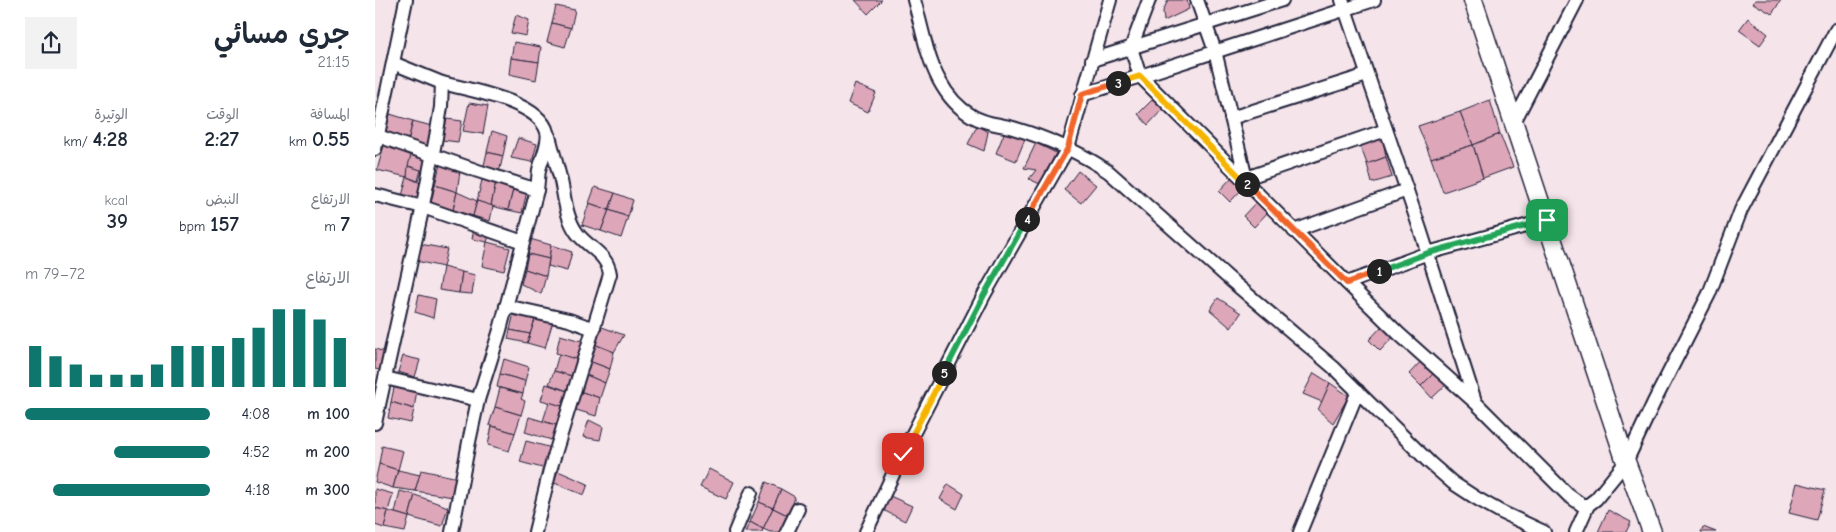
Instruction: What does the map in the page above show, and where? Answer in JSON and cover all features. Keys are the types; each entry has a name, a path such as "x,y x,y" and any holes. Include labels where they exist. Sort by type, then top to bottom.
{"main road":[{"path":"1473,0 1626,462 1652,532"}],"street":[{"path":"375,149 406,0"},
{"path":"914,0 933,66 940,81 955,103 973,117 1012,128 1068,148 1089,158 1109,172 1233,282 1326,361 1453,483 1501,512 1544,532"},
{"path":"866,532 903,454 984,295 1068,148 1110,0"},
{"path":"1149,0 1131,48 1140,76 1399,334 1476,403 1568,495 1582,504 1588,505"},
{"path":"1197,0 1215,52 1247,182"},
{"path":"1092,60 1282,0"},
{"path":"1082,94 1215,52 1343,5 1374,0"},
{"path":"1513,124 1577,0"},
{"path":"1343,5 1407,190 1476,403"},
{"path":"1576,532 1588,505 1626,462 1709,294 1741,210 1836,30"},
{"path":"393,63 442,83 502,98 533,114 543,123 558,170 568,217 576,232 606,260 609,268 609,283 550,470 535,532"},
{"path":"1231,118 1367,74"},
{"path":"375,423 381,384 423,207 441,107 442,83"},
{"path":"1247,182 1386,130"},
{"path":"452,532 478,400 506,306 537,190 539,170 548,134"},
{"path":"378,136 537,190"},
{"path":"1294,231 1407,190"},
{"path":"375,195 423,207 523,242"},
{"path":"1347,283 1428,253 1547,220"},
{"path":"506,306 569,320 594,329"},
{"path":"381,384 478,400"},
{"path":"1300,532 1358,391"},
{"path":"735,532 751,493"},
{"path":"787,532 798,510"}],"building":[{"path":"855,0 882,0 868,14"},
{"path":"1168,0 1187,0 1189,9 1164,21 1163,11"},
{"path":"1755,0 1781,0 1772,14 1753,3"},
{"path":"556,6 575,10 571,28 552,23"},
{"path":"516,15 529,20 526,36 511,33"},
{"path":"1748,18 1768,34 1760,45 1739,30"},
{"path":"552,23 571,28 565,47 547,42"},
{"path":"514,42 541,47 539,62 511,58"},
{"path":"511,58 539,62 536,80 509,74"},
{"path":"855,84 876,93 868,112 848,103"},
{"path":"1153,99 1163,109 1148,125 1138,114"},
{"path":"1490,100 1500,134 1473,145 1460,112"},
{"path":"469,103 488,106 483,134 463,131"},
{"path":"1460,112 1473,145 1431,158 1418,126"},
{"path":"390,114 413,121 408,141 385,135"},
{"path":"447,119 462,121 458,142 442,140"},
{"path":"413,121 432,126 428,146 408,141"},
{"path":"977,126 988,132 984,151 968,144"},
{"path":"492,131 507,136 503,156 487,152"},
{"path":"1005,131 1025,139 1016,161 996,153"},
{"path":"1500,134 1513,167 1483,178 1473,145"},
{"path":"518,138 537,144 532,162 511,158"},
{"path":"1383,139 1386,157 1367,164 1360,145"},
{"path":"385,142 412,151 407,177 377,170"},
{"path":"1036,143 1056,153 1040,184 1029,179 1036,170 1024,168"},
{"path":"1473,145 1483,178 1443,192 1431,158"},
{"path":"412,151 428,157 426,172 408,166"},
{"path":"487,152 503,156 499,173 483,170"},
{"path":"1386,157 1392,177 1372,183 1367,164"},
{"path":"440,164 460,171 457,192 435,185"},
{"path":"408,166 421,170 418,181 407,177"},
{"path":"1078,171 1096,185 1081,203 1064,190"},
{"path":"1234,175 1245,186 1230,202 1219,191"},
{"path":"407,177 425,185 421,202 402,196"},
{"path":"482,180 496,182 491,206 477,201"},
{"path":"496,182 514,186 508,210 491,206"},
{"path":"435,185 457,192 453,210 431,203"},
{"path":"514,186 527,191 522,213 508,210"},
{"path":"595,187 615,193 609,210 589,203"},
{"path":"457,192 477,201 473,216 453,210"},
{"path":"615,193 633,200 628,217 609,210"},
{"path":"1258,200 1269,211 1254,227 1243,216"},
{"path":"477,201 493,206 490,221 473,216"},
{"path":"589,203 609,210 601,231 582,225"},
{"path":"609,210 628,217 621,238 601,231"},
{"path":"474,229 490,233 487,242 472,239"},
{"path":"530,239 551,245 549,259 528,254"},
{"path":"487,242 510,248 504,271 482,266"},
{"path":"420,244 447,249 443,267 416,261"},
{"path":"551,245 572,252 567,271 548,266"},
{"path":"528,254 549,259 546,276 525,269"},
{"path":"443,267 462,272 459,293 439,290"},
{"path":"525,269 546,276 541,294 521,284"},
{"path":"462,272 475,275 472,294 459,293"},
{"path":"419,295 436,299 433,318 415,312"},
{"path":"1218,298 1241,313 1231,328 1210,310"},
{"path":"514,313 536,317 530,334 510,330"},
{"path":"536,317 553,321 545,348 527,343"},
{"path":"1384,324 1395,335 1380,351 1369,340"},
{"path":"602,327 624,335 614,352 594,344"},
{"path":"510,330 530,334 527,343 508,339"},
{"path":"560,335 585,342 579,360 556,353"},
{"path":"594,344 614,352 610,369 589,361"},
{"path":"375,349 389,353 384,371 375,369"},
{"path":"559,354 579,360 575,377 554,371"},
{"path":"403,356 420,360 415,377 398,372"},
{"path":"504,359 529,367 525,381 500,374"},
{"path":"1423,359 1435,372 1421,386 1409,374"},
{"path":"589,361 610,369 605,383 584,374"},
{"path":"554,371 575,377 570,392 549,384"},
{"path":"1435,372 1447,384 1432,398 1421,386"},
{"path":"1314,373 1330,383 1322,402 1303,394"},
{"path":"500,374 525,381 523,394 497,387"},
{"path":"584,374 605,383 600,398 579,391"},
{"path":"395,383 417,389 414,409 391,402"},
{"path":"1330,383 1349,396 1333,423 1318,410"},
{"path":"546,384 570,392 565,407 541,400"},
{"path":"500,388 523,394 521,399 525,401 521,415 495,407"},
{"path":"579,391 600,398 596,416 573,409"},
{"path":"391,402 414,409 411,423 388,418"},
{"path":"549,402 565,407 559,426 543,421"},
{"path":"495,407 521,415 515,433 489,425"},
{"path":"529,417 559,426 555,441 525,432"},
{"path":"589,420 603,427 600,440 583,437"},
{"path":"492,426 515,433 509,451 488,445"},
{"path":"526,441 552,448 546,469 520,462"},
{"path":"382,446 403,451 398,470 379,464"},
{"path":"379,464 398,470 393,488 375,482"},
{"path":"709,469 734,482 726,499 700,487"},
{"path":"398,470 420,475 415,491 393,488"},
{"path":"421,470 458,478 453,497 415,491"},
{"path":"558,471 588,484 584,495 552,482"},
{"path":"766,482 781,489 773,508 759,502"},
{"path":"1797,483 1825,490 1817,520 1789,513"},
{"path":"948,484 964,494 957,509 940,499"},
{"path":"375,489 393,494 388,511 375,508"},
{"path":"781,489 795,497 789,516 773,508"},
{"path":"400,491 415,495 409,517 395,513"},
{"path":"415,495 448,507 442,526 409,517"},
{"path":"890,496 912,506 905,521 883,510"},
{"path":"759,502 773,508 763,529 750,522"},
{"path":"375,508 388,511 384,528 375,525"},
{"path":"773,508 789,516 780,532 770,532 763,529"},
{"path":"1608,510 1631,522 1626,532 1598,532"},
{"path":"388,511 409,517 405,532 384,528"},
{"path":"750,522 763,529 762,532 745,532"},
{"path":"1703,527 1716,532 1701,532"}],"route":[{"path":"903,454 984,295 1068,148 1082,94 1140,76 1347,283 1428,253 1547,220"}]}
